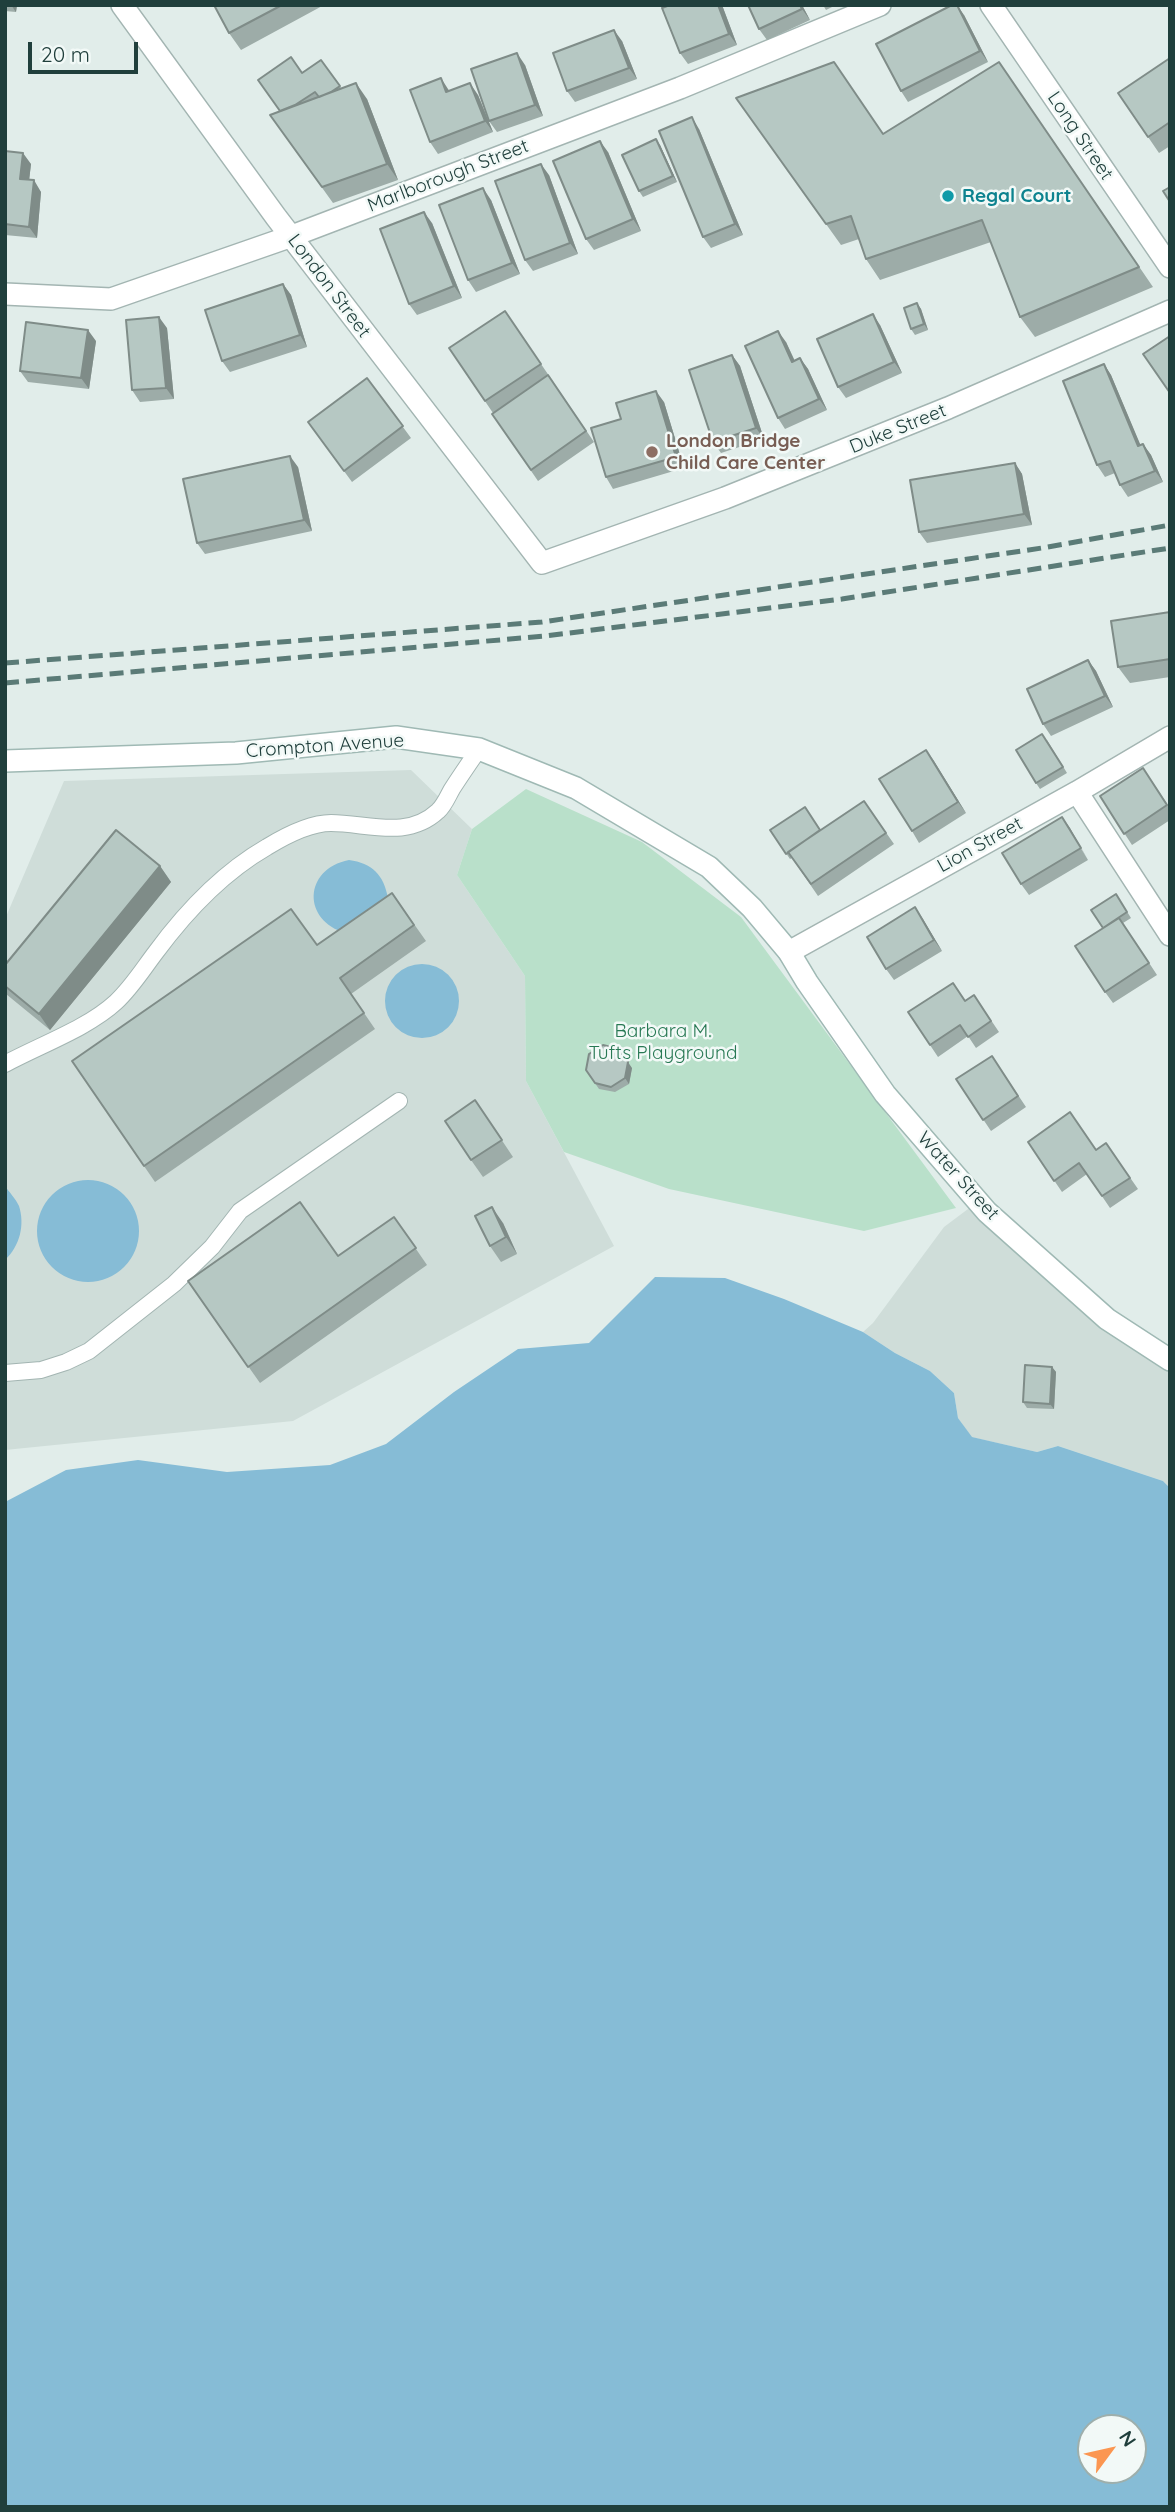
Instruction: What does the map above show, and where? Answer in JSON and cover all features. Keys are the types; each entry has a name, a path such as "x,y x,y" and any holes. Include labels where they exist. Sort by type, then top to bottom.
{"street":[{"name":"London Street","path":"122,5 292,236 542,563"},
{"name":"Marlborough Street","path":"5,294 111,299 292,236 680,88 880,5"},
{"name":"Long Street","path":"991,5 1170,267"},
{"name":"Duke Street","path":"542,563 738,494 948,408 1170,311"},
{"name":"Crompton Avenue","path":"5,761 236,753 396,737 479,749 576,788 709,867 752,908 789,952"},
{"name":"Lion Street","path":"789,952 1077,792 1170,737"},
{"path":"1077,792 1170,935"},
{"name":"Water Street","path":"789,952 885,1094 987,1212 1107,1318 1170,1360"}],"lane":[{"path":"5,1064 87,1022 114,1004 136,982 197,900 240,864 267,846 297,831 328,823 383,830 421,821 439,811 479,749"},
{"path":"5,1373 41,1370 89,1351 174,1284 212,1247 240,1211 399,1101"}],"shaded area":[{"path":"411,770 472,829 457,875 525,976 526,1081 614,1246 293,1421 5,1450 5,919 64,781"},
{"path":"976,1203 1170,1358 1170,1488 1163,1481 1058,1446 1037,1452 971,1437 958,1418 954,1393 930,1371 863,1332 873,1323 944,1227"}],"green space":[{"name":"Barbara M. Tufts Playground","path":"526,789 642,842 741,917 956,1208 864,1231 669,1189 564,1152 526,1081 525,976 457,875 472,829"}],"water":[{"path":"349,860 364,864 376,872 388,898 346,933 321,918 315,907 314,895 316,884 323,874 334,865"},
{"path":"422,964 436,967 448,975 456,987 459,1001 456,1015 448,1027 436,1035 422,1038 408,1035 396,1027 388,1015 385,1001 388,987 396,975 408,967"},
{"path":"88,1180 107,1184 124,1195 135,1212 139,1231 135,1250 124,1267 107,1278 88,1282 69,1278 52,1267 41,1250 37,1231 41,1212 52,1195 69,1184"},
{"path":"5,1186 19,1206 21,1220 18,1242 5,1260"},
{"path":"655,1277 725,1278 863,1332 930,1371 954,1393 958,1418 972,1437 1037,1452 1058,1446 1163,1481 1170,1488 1170,2507 5,2507 5,1502 66,1470 138,1460 227,1472 330,1465 386,1444 454,1392 518,1349 589,1343"}],"building":[{"path":"214,5 282,5 229,33"},
{"path":"670,5 718,5 729,34 680,53 662,8"},
{"path":"748,5 800,5 802,9 759,29"},
{"path":"952,5 957,5 980,51 901,91 876,44"},
{"path":"614,30 629,68 567,91 553,53"},
{"path":"517,53 535,105 489,121 471,69"},
{"path":"291,57 302,73 321,60 340,86 319,97 315,92 280,111 258,80"},
{"path":"1170,58 1170,122 1148,137 1118,93"},
{"name":"Regal Court","path":"834,62 883,134 999,62 1139,267 1020,317 982,220 866,259 851,216 826,224 736,98"},
{"path":"441,78 446,92 470,83 485,121 430,142 410,90"},
{"path":"356,83 387,164 322,187 270,115"},
{"path":"692,117 735,224 703,237 659,131"},
{"path":"656,139 673,176 639,191 622,155"},
{"path":"600,141 633,219 586,239 553,161"},
{"path":"5,151 23,153 20,179 34,180 29,227 5,224"},
{"path":"541,164 570,243 525,260 495,181"},
{"path":"1170,187 1170,202 1163,191"},
{"path":"483,188 512,263 468,280 439,205"},
{"path":"424,212 454,286 409,304 380,229"},
{"path":"283,284 300,335 222,361 205,310"},
{"path":"917,303 924,324 911,329 904,308"},
{"path":"505,311 541,364 485,401 449,348"},
{"path":"873,314 894,362 838,387 817,339"},
{"path":"159,317 166,388 132,390 126,320"},
{"path":"26,322 88,330 81,378 20,371"},
{"path":"778,331 792,362 800,358 819,399 778,418 745,346"},
{"path":"1170,336 1170,393 1143,354"},
{"path":"732,355 756,428 713,442 689,370"},
{"path":"1104,364 1138,446 1143,444 1155,471 1120,485 1110,461 1097,465 1063,381"},
{"path":"548,375 586,431 531,470 492,414"},
{"path":"367,378 403,426 344,471 308,422"},
{"path":"656,391 676,457 606,477 591,428 621,419 616,403"},
{"path":"290,456 304,520 197,543 183,479"},
{"path":"1015,463 1024,514 919,532 910,480"},
{"path":"1170,612 1170,659 1118,667 1111,621"},
{"path":"1088,660 1105,696 1043,724 1027,689"},
{"path":"1042,734 1063,767 1036,783 1016,750"},
{"path":"926,750 958,802 912,831 879,779"},
{"path":"1143,768 1167,805 1124,834 1100,796"},
{"path":"864,801 886,833 811,884 788,852"},
{"path":"805,807 820,830 786,854 770,830"},
{"path":"1062,817 1081,848 1021,884 1002,853"},
{"path":"116,830 160,866 39,1014 5,986 5,965"},
{"path":"392,893 414,925 340,978 364,1013 144,1166 72,1061 291,909 317,945"},
{"path":"1116,894 1127,912 1103,928 1091,910"},
{"path":"915,907 934,940 886,969 867,937"},
{"path":"1119,918 1149,963 1105,992 1075,946"},
{"path":"953,983 965,1001 974,995 991,1021 968,1037 960,1025 930,1045 908,1012"},
{"path":"603,1045 619,1049 628,1062 625,1078 611,1087 595,1083 586,1070 589,1054"},
{"path":"992,1056 1018,1096 983,1120 956,1079"},
{"path":"475,1100 502,1140 471,1160 445,1121"},
{"path":"1070,1112 1096,1150 1106,1143 1130,1178 1102,1196 1079,1163 1054,1181 1028,1142"},
{"path":"300,1202 338,1256 394,1217 416,1248 248,1367 188,1281"},
{"path":"492,1207 506,1237 490,1246 475,1216"},
{"path":"1025,1365 1052,1367 1050,1404 1023,1402"}],"railway":[{"path":"5,663 542,622 1042,548 1170,525"},
{"path":"5,683 545,636 842,599 1170,548"}],"place":[{"name":"Regal Court","path":"948,196"},
{"name":"London Bridge Child Care Center","path":"652,452"}]}
